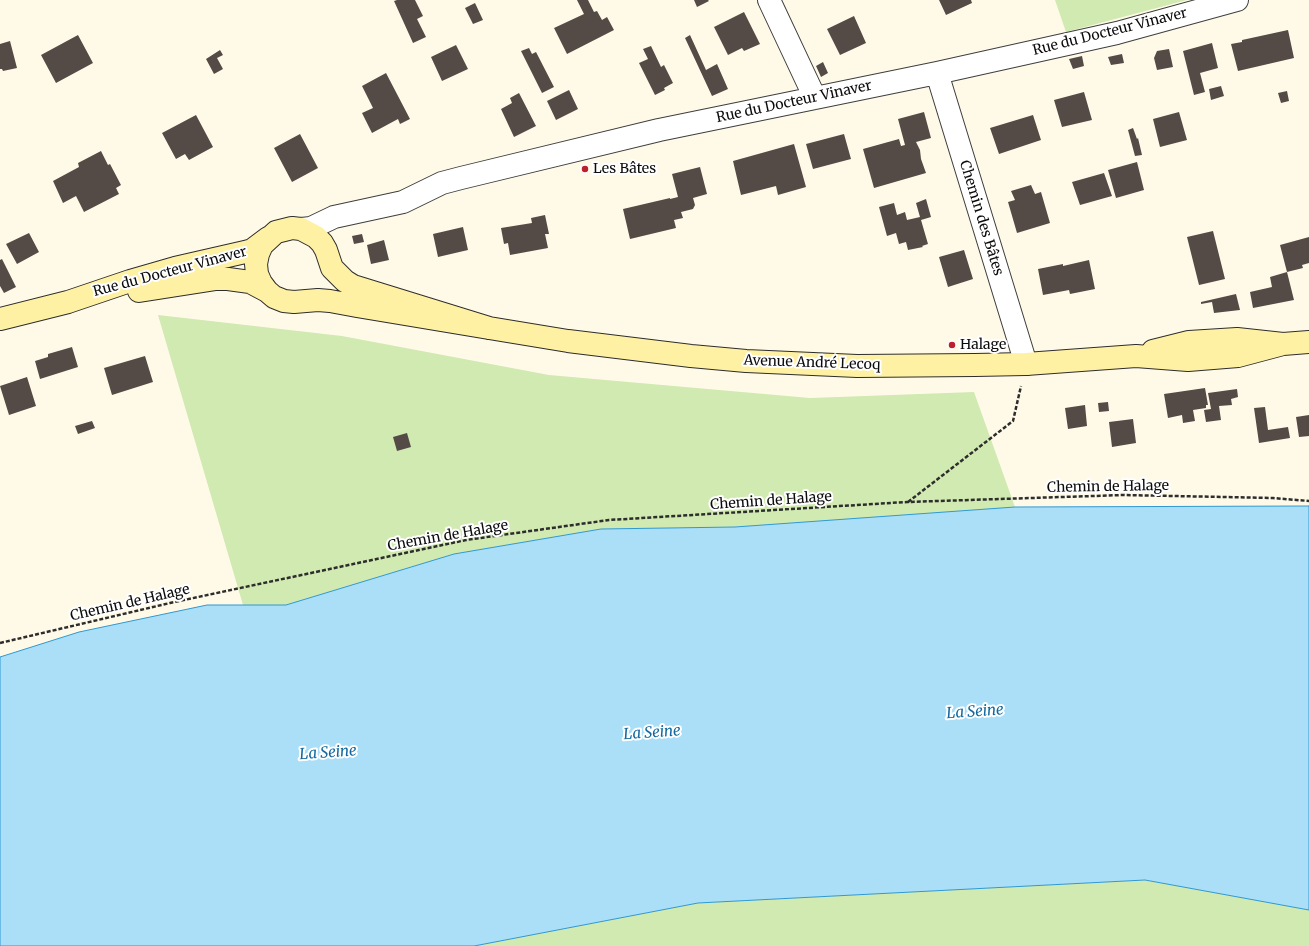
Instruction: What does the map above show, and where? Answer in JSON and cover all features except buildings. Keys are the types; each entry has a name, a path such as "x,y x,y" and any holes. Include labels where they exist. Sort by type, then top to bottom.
{"main road":[{"path":"327,254 330,266 325,283 313,296 303,300 294,302 284,301 274,297 267,291 259,278 256,264 262,245 269,237 284,230 301,229 316,237 322,243 327,254 332,268 345,281 354,286 490,328"},
{"name":"Rue du Docteur Vinaver","path":"0,319 68,302 130,281 199,262 252,250 269,237"},
{"name":"Rue du Docteur Vinaver","path":"68,302 216,279 239,279 250,282 267,291"},
{"path":"303,300 330,301 490,328"},
{"name":"Avenue André Lecoq","path":"490,328 633,350 746,361 857,366 1026,364 1136,356 1189,342 1237,339 1283,344 1309,342"}],"street":[{"path":"769,0 815,98"},
{"name":"Rue du Docteur Vinaver","path":"301,229 311,228 334,217 403,202 442,183 461,178 659,130 937,73 1117,33 1237,0"},
{"name":"Chemin des Bâtes","path":"937,73 1026,364"},
{"name":"Rue du Docteur Vinaver","path":"327,254 325,244 328,234 343,218 354,212"}],"path":[{"path":"907,502 1013,421 1026,364"},
{"name":"Chemin de Halage","path":"0,643 170,603 466,540 609,520 907,502 1124,494 1273,498 1309,501"}],"green space":[{"path":"1055,0 1187,0 1066,32"},
{"path":"158,315 342,336 549,375 810,398 974,392 1015,507 735,527 601,529 454,554 286,605 243,605"},
{"path":"1145,880 1309,910 1309,946 474,946 698,903"}],"water":[{"name":"La Seine","path":"1309,506 1309,910 1145,880 698,903 474,946 0,946 0,657 79,632 207,605 286,605 454,554 601,529 735,527 1015,507"}],"place":[{"name":"Les Bâtes","path":"585,169"},
{"name":"Halage","path":"952,345"}]}
